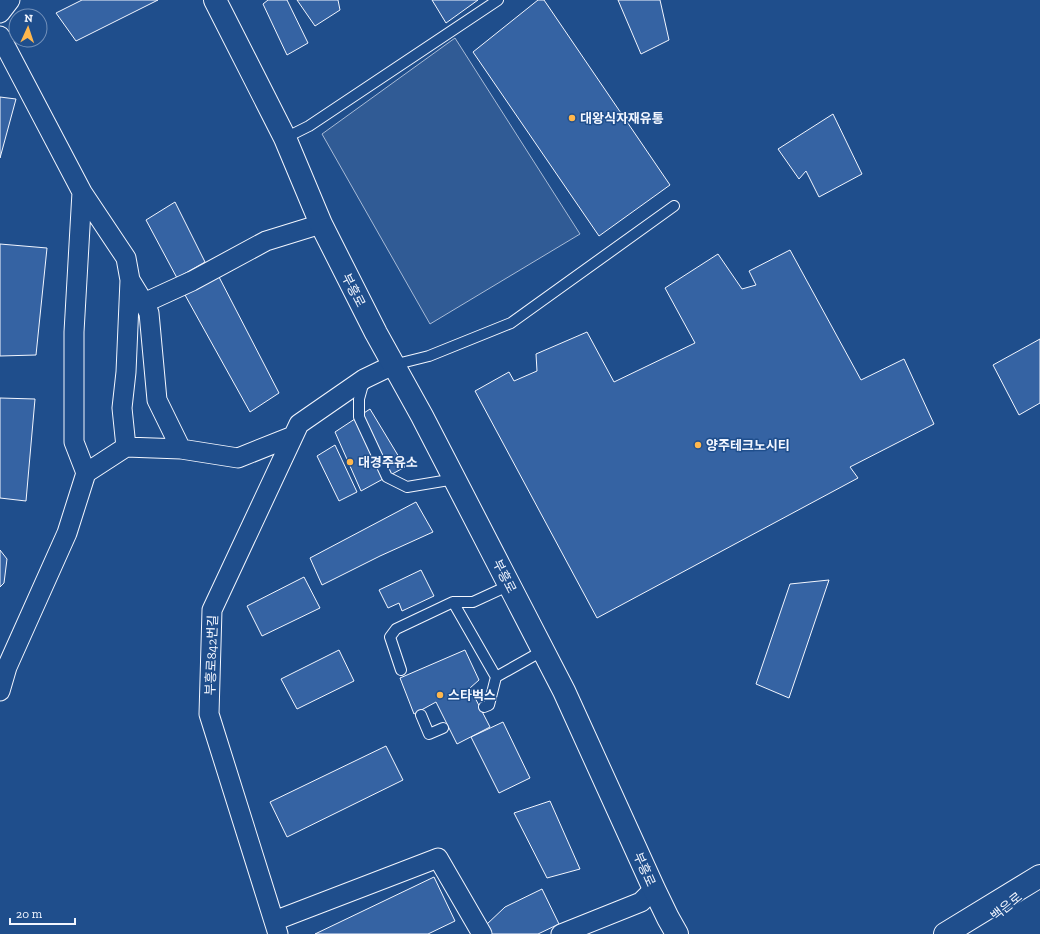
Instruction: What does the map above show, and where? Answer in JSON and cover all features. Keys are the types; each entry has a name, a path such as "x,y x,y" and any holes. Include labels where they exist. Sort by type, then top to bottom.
{"main road":[{"name":"부흥로","path":"215,0 285,138 321,224 376,333 422,416 544,650 665,915"},
{"path":"945,934 1040,878"},
{"name":"백은로","path":"972,934 1040,878"},
{"path":"665,915 691,934"}],"street":[{"path":"0,13 10,0"},
{"path":"0,36 82,192 126,258 130,280 126,372 122,408 126,447"},
{"path":"0,691 7,667 67,533 86,473 74,442 74,332 82,192"},
{"path":"144,303 192,281 266,241 321,224"},
{"path":"130,280 149,313 157,400 181,449"},
{"name":"부흥로842번길","path":"276,927 209,714 212,610 299,424 364,379 393,365"},
{"path":"86,473 126,447 181,449 238,458 293,436"},
{"path":"276,927 438,858 482,934"},
{"path":"561,934 641,902 665,915"}],"lane":[{"path":"285,138 309,126 498,0"},
{"path":"393,365 429,356 511,323 674,206"},
{"path":"364,379 359,399 359,417 387,477 407,487 455,479"},
{"path":"401,670 390,637 396,629 453,602 472,602 510,585"},
{"path":"453,602 496,677 489,705 484,707"},
{"path":"496,677 544,650"},
{"path":"421,715 430,734 443,728"}],"shaded area":[{"path":"455,38 580,234 430,324 322,134"}],"building":[{"path":"82,0 158,0 76,41 56,13"},
{"path":"268,0 287,0 308,43 287,55 263,4"},
{"path":"297,0 338,0 340,10 315,26"},
{"path":"432,0 478,0 446,23"},
{"name":"대왕식자재유통","path":"538,0 544,0 670,185 599,236 473,52"},
{"path":"618,0 660,0 669,40 641,54"},
{"path":"0,97 16,99 0,158"},
{"path":"833,114 862,174 819,197 806,171 799,179 778,149"},
{"path":"175,202 205,262 177,278 146,220"},
{"path":"0,244 47,248 36,355 0,356"},
{"name":"양주테크노시티","path":"790,250 861,380 904,359 934,424 850,467 858,478 597,618 475,391 509,372 514,381 537,371 536,354 587,332 614,382 695,343 665,288 718,254 742,289 756,285 749,271"},
{"path":"219,277 279,393 250,412 185,295"},
{"path":"1040,339 1040,403 1019,415 993,365"},
{"path":"0,398 35,399 26,501 0,498"},
{"path":"370,409 405,467 361,491 335,432"},
{"path":"335,445 357,492 339,501 317,456"},
{"path":"416,502 433,532 322,585 310,558"},
{"path":"0,550 7,559 4,583 0,587"},
{"path":"421,570 434,596 402,611 399,603 388,608 379,590"},
{"path":"304,577 320,608 262,636 247,606"},
{"path":"829,580 789,698 756,684 790,584"},
{"path":"339,650 354,681 297,709 281,679"},
{"name":"스타벅스","path":"465,650 479,680 470,688 490,727 457,744 436,702 414,714 400,678"},
{"path":"503,722 530,778 499,793 471,737"},
{"path":"386,746 403,780 287,837 270,802"},
{"path":"550,801 580,869 547,878 514,813"},
{"path":"434,877 455,921 428,934 315,934"},
{"path":"542,889 559,924 538,934 491,934 486,925 505,907"}],"place":[{"name":"대왕식자재유통","path":"572,118"},
{"name":"양주테크노시티","path":"698,445"},
{"name":"대경주유소","path":"350,462"},
{"name":"스타벅스","path":"440,695"}]}
